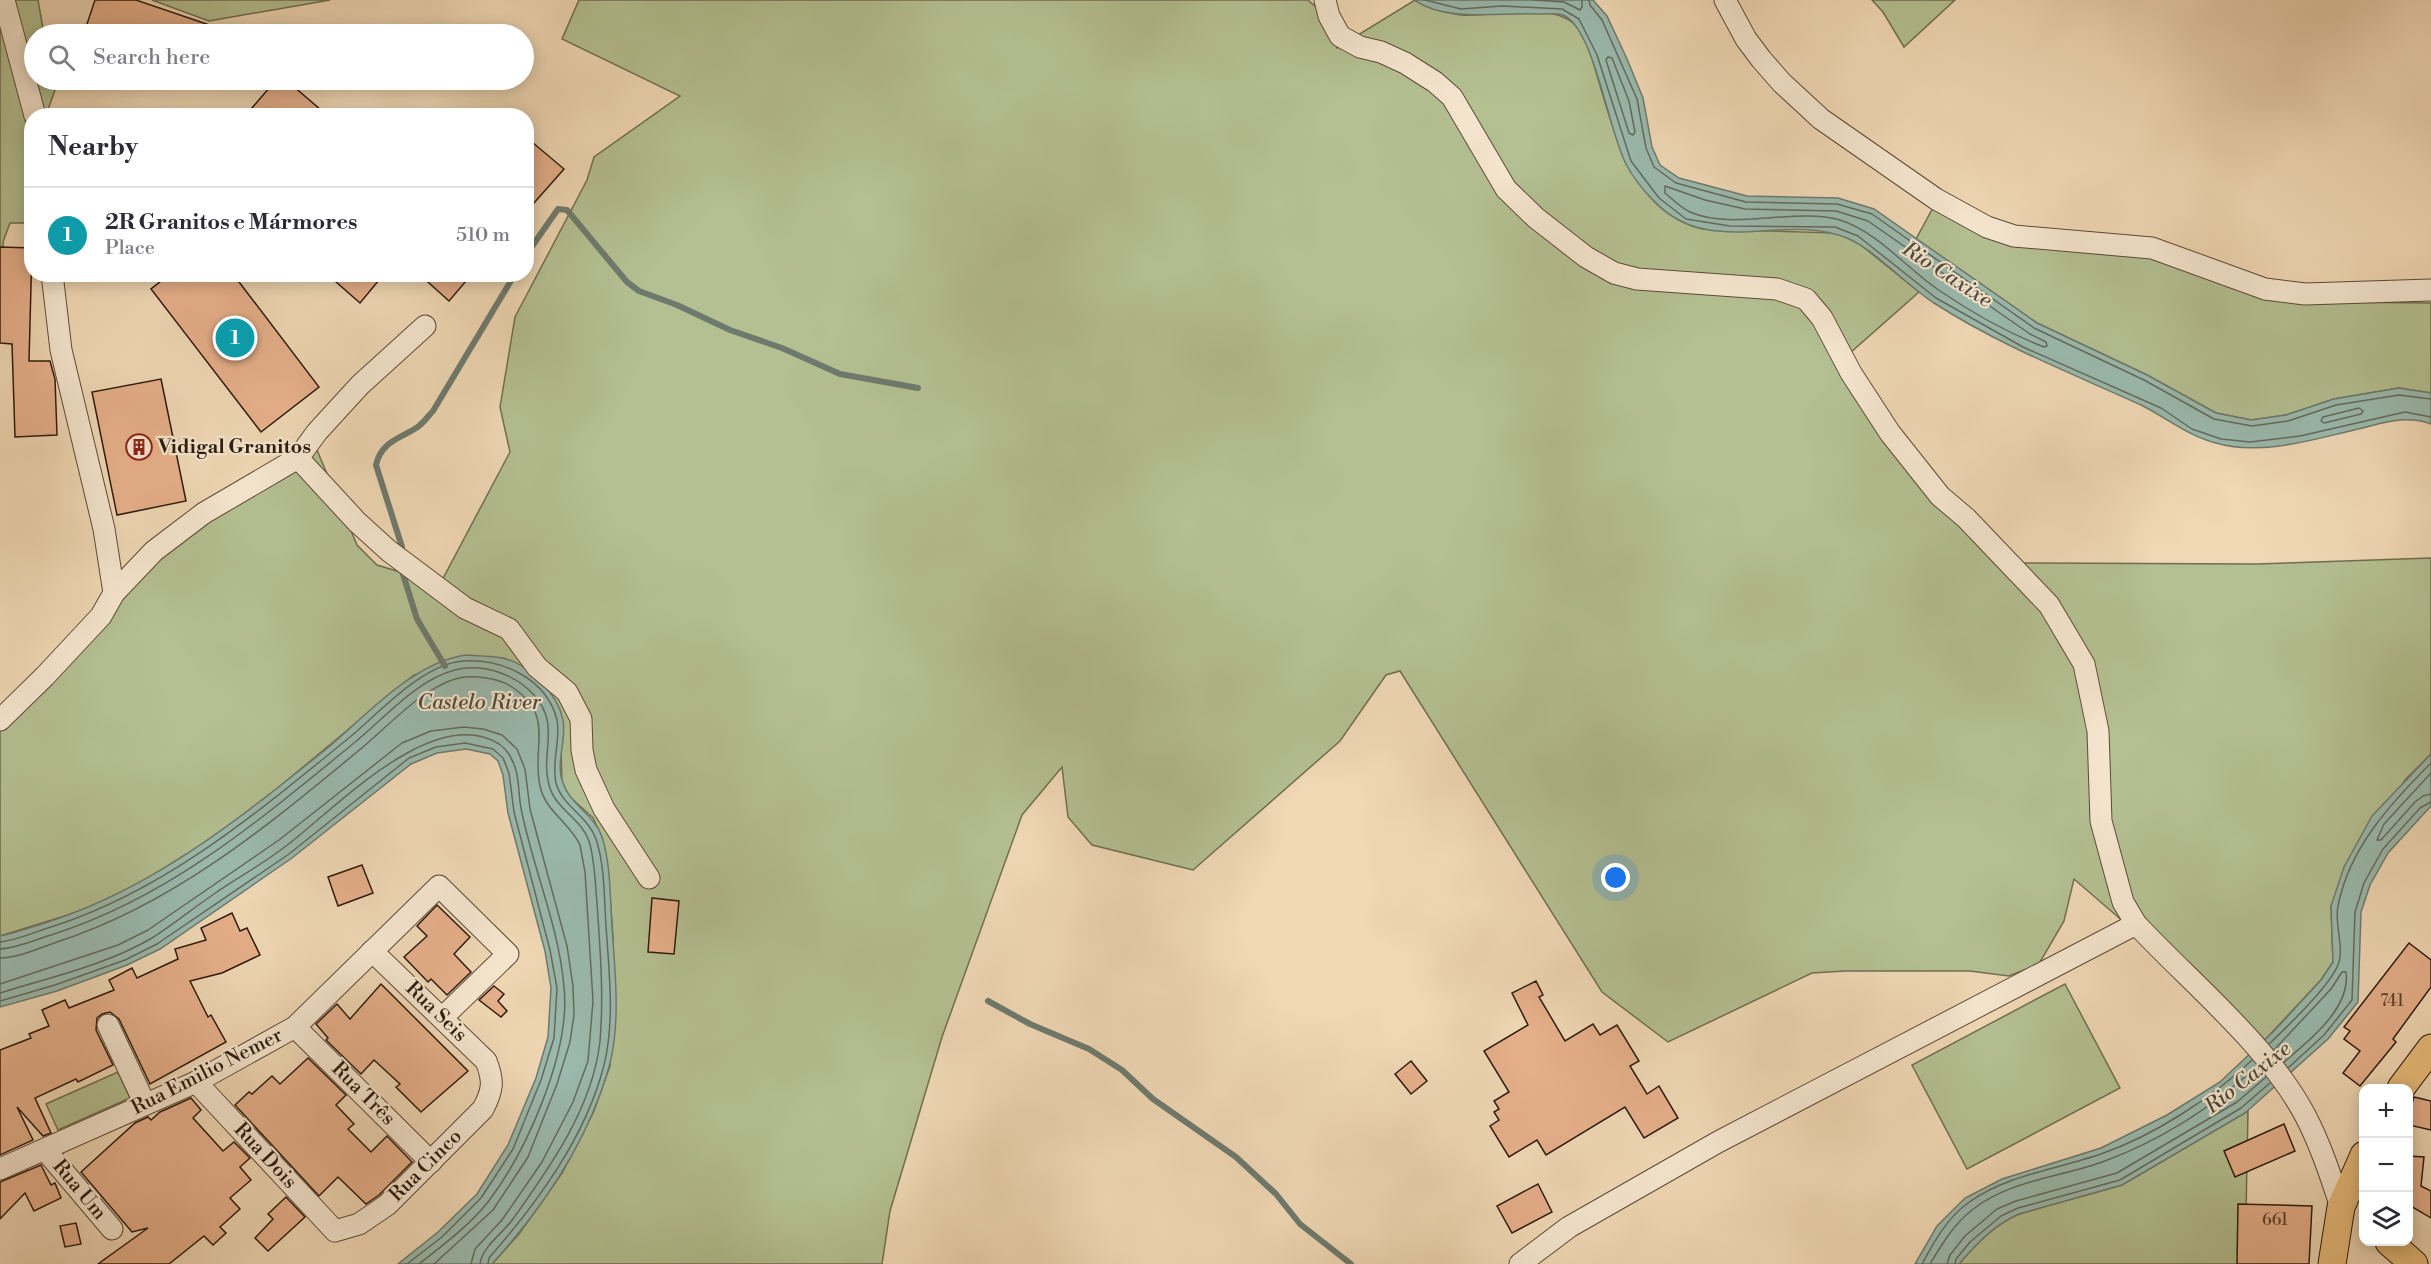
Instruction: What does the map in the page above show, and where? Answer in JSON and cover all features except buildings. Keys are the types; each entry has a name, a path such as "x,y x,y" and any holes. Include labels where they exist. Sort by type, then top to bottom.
{"main road":[{"path":"2405,1084 2431,1048"},
{"path":"2332,1264 2359,1173"},
{"path":"2394,1246 2414,1264"}],"street":[{"path":"4,0 24,75"},
{"path":"1325,0 1329,16 1340,36 1405,63 1436,82 1452,97 1506,189 1536,218 1586,257 1614,273 1637,279 1777,289 1806,299 1822,318 1851,373 1890,433 1940,496 2011,564 2049,605 2085,664 2098,731 2101,821 2123,902 2136,924 2248,1040 2287,1087 2306,1116 2352,1199"},
{"path":"1725,0 1746,39 1761,59 1821,119 1936,199 1988,227 2014,236 2152,248 2265,289 2305,294 2431,290"},
{"path":"28,90 33,108"},
{"path":"53,282 61,350 104,529 114,593"},
{"path":"0,720 101,616 114,593 154,551 204,513 298,458 360,385 425,326"},
{"path":"298,458 357,522 388,551 465,608 510,629 537,666 567,692 581,719 582,750 586,770 604,809 649,878"},
{"name":"Rua Emilio Nemer","path":"0,1169 46,1151 196,1082 295,1027 439,886 508,954 443,1017"},
{"path":"1520,1264 1569,1227 1718,1142 2136,924"},
{"name":"Rua Seis","path":"372,951 443,1017 486,1061 493,1078"},
{"path":"108,1025 145,1104"},
{"name":"Rua Três","path":"295,1027 432,1162"},
{"name":"Rua Cinco","path":"335,1231 359,1224 387,1205 432,1162 483,1109 492,1092 493,1078"},
{"name":"Rua Dois","path":"196,1082 335,1231"},
{"name":"Rua Um","path":"46,1151 112,1229"}],"green space":[{"path":"0,0 38,0 42,24 24,24 24,90 55,90 49,108 24,108 24,223 10,223 3,242 9,319 0,318"},
{"path":"152,0 330,0 209,21"},
{"path":"579,0 1308,0 1317,8 1337,48 1415,0 1462,15 1536,12 1563,17 1577,27 1584,39 1619,144 1642,188 1658,206 1678,220 1702,229 1835,233 1856,241 1919,292 1841,361 1863,409 2010,563 2256,564 2431,558 2431,754 2405,780 2331,906 2333,962 2321,980 2261,1044 2250,1031 2074,879 2064,921 2039,964 2009,976 1970,971 1812,973 1668,1042 1602,992 1400,671 1386,675 1340,741 1193,870 1092,845 1068,817 1062,767 1022,815 942,1037 890,1211 882,1264 492,1264 519,1234 562,1173 594,1111 610,1066 613,937 608,869 602,837 593,818 569,796 562,782 561,753 546,688 525,668 504,658 414,675 273,792 211,839 137,885 84,910 0,936 0,730 158,548 317,450 357,545 377,565 440,584 510,452 500,407 515,317 587,180 594,157 680,96 562,39"},
{"path":"1872,0 1955,0 1904,47 1883,12"},
{"path":"1935,204 1975,226 2152,256 2327,302 2431,303 2431,393 2399,388 2334,399 2286,415 2251,420 2216,413 2147,375 2037,323 1916,239"},
{"path":"2065,984 2120,1088 1967,1169 1912,1065"},
{"path":"118,1072 130,1098 58,1130 46,1104"},
{"path":"2248,1111 2245,1264 1959,1264 1986,1235 2010,1218 2122,1185"}],"water":[{"name":"Rio Caxixe","path":"1414,0 1593,0 1607,16 1643,98 1652,147 1660,165 1679,178 1747,196 1838,198 1874,209 2037,323 2147,375 2216,413 2251,420 2286,415 2334,399 2399,388 2431,393 2431,424 2411,420 2393,421 2303,442 2250,448 2233,447 2196,436 2141,405 2036,358 1959,318 1923,296 1858,243 1847,238 1823,231 1798,229 1724,232 1700,228 1677,219 1651,198 1626,164 1592,59 1584,39 1574,24 1563,15 1557,14 1474,15 1443,12"},
{"name":"Castelo River","path":"466,655 502,658 522,666 548,690 560,710 564,728 560,768 563,783 571,798 599,829 607,859 616,980 615,1033 609,1067 600,1094 576,1147 546,1197 492,1264 398,1264 438,1232 477,1194 508,1145 536,1078 548,1037 551,988 545,951 508,813 503,775 498,761 490,754 466,749 437,753 411,764 292,858 160,949 127,965 57,991 0,1007 0,936 87,908 160,871 228,826 325,750 373,707 409,679 446,660"},
{"name":"Rio Caxixe","path":"2431,754 2431,806 2388,853 2370,885 2361,912 2358,1002 2328,1039 2245,1113 2122,1185 2019,1214 1986,1235 1959,1264 1915,1264 1937,1226 1965,1198 2002,1179 2101,1148 2167,1115 2220,1082 2275,1030 2321,980 2333,962 2331,906 2344,867 2372,816"}],"waterway":[{"path":"534,244 558,209 567,210 627,282 639,291 677,305 730,330 782,348 840,374 918,388"},
{"path":"402,547 376,465 378,457 386,446 419,426 433,411 510,282"},
{"path":"402,571 417,619 445,666"},
{"path":"988,1001 1030,1024 1089,1049 1122,1070 1153,1099 1236,1157 1276,1194 1300,1224 1351,1264"}],"place":[{"name":"2R Granitos e Mármores","path":"235,338"},
{"name":"Vidigal Granitos","path":"139,447"}]}
